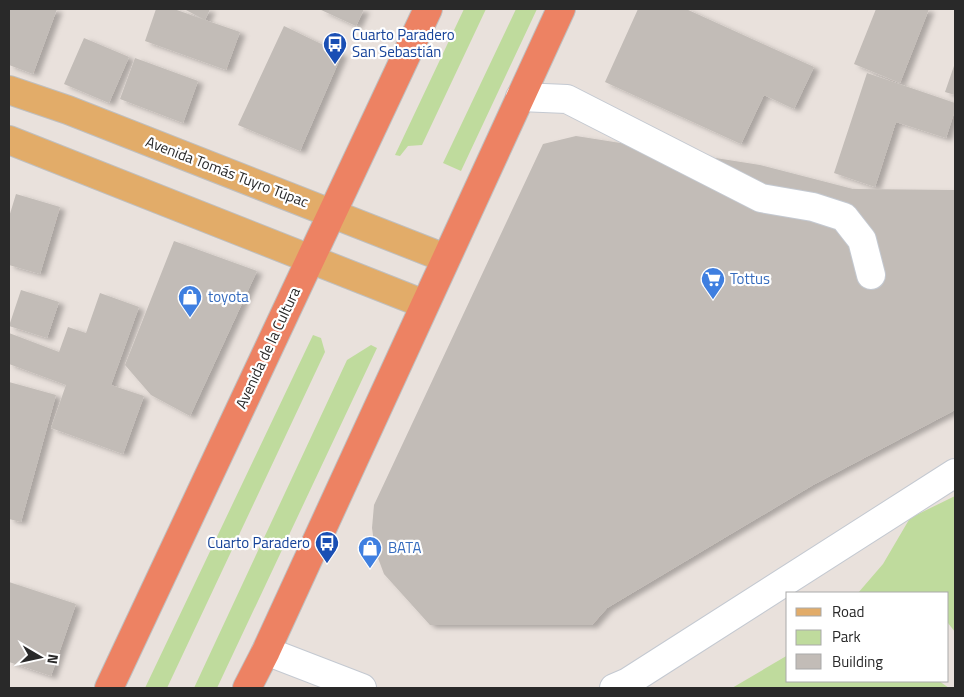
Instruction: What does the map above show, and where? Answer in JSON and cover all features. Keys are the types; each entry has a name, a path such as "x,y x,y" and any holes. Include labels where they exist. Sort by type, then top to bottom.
{"highway":[{"name":"Avenida de la Cultura","path":"109,688 428,9"},
{"path":"246,688 266,651 561,9"}],"main road":[{"name":"Avenida Tomás Tuyro Túpac","path":"9,90 68,110 445,258"},
{"path":"9,140 424,304"}],"street":[{"path":"520,97 566,99 761,198 813,207 844,218 862,240 872,275"},
{"path":"614,688 628,682 955,473"},
{"path":"266,651 362,688"}],"green space":[{"path":"464,9 486,9 422,145 408,146 400,156 395,155"},
{"path":"516,9 537,9 461,171 443,163"},
{"path":"313,335 321,338 325,352 167,688 145,688"},
{"path":"371,345 377,348 217,688 194,688 347,360"},
{"path":"955,496 955,632 949,624 949,592 859,592 883,564 910,518"},
{"path":"786,656 786,682 940,682 949,688 732,688"}],"building":[{"path":"9,9 57,9 33,74 9,65"},
{"path":"156,9 174,9 240,32 226,70 145,41"},
{"path":"184,9 210,9 205,20"},
{"path":"319,9 364,9 356,26"},
{"path":"638,9 686,9 814,67 794,109 764,95 741,144 605,82"},
{"path":"876,9 929,9 900,83 854,64"},
{"path":"284,26 342,54 300,151 238,125"},
{"path":"84,38 129,57 109,103 64,84"},
{"path":"135,58 198,81 183,123 120,99"},
{"path":"955,63 955,95 945,92"},
{"path":"867,73 955,103 955,110 946,138 896,122 875,187 834,173"},
{"name":"Tottus","path":"576,136 760,165 853,189 955,190 955,410 813,485 607,608 592,625 430,625 384,574 375,550 372,528 374,505 543,144"},
{"path":"16,194 60,207 40,274 9,265 9,217"},
{"name":"toyota","path":"174,241 257,271 190,416 151,395 125,365"},
{"path":"21,290 59,302 47,338 9,326"},
{"path":"100,293 139,307 111,385 144,396 123,454 51,428 66,385 9,364 9,333 59,352 68,327 86,333"},
{"path":"9,382 56,395 21,522 9,519"},
{"path":"9,582 76,604 51,676 9,662"}],"place":[{"name":"Cuarto Paradero San Sebastián","path":"335,65"},
{"name":"Tottus","path":"713,300"},
{"name":"toyota","path":"190,318"},
{"name":"Cuarto Paradero","path":"327,564"},
{"name":"BATA","path":"370,569"}]}
